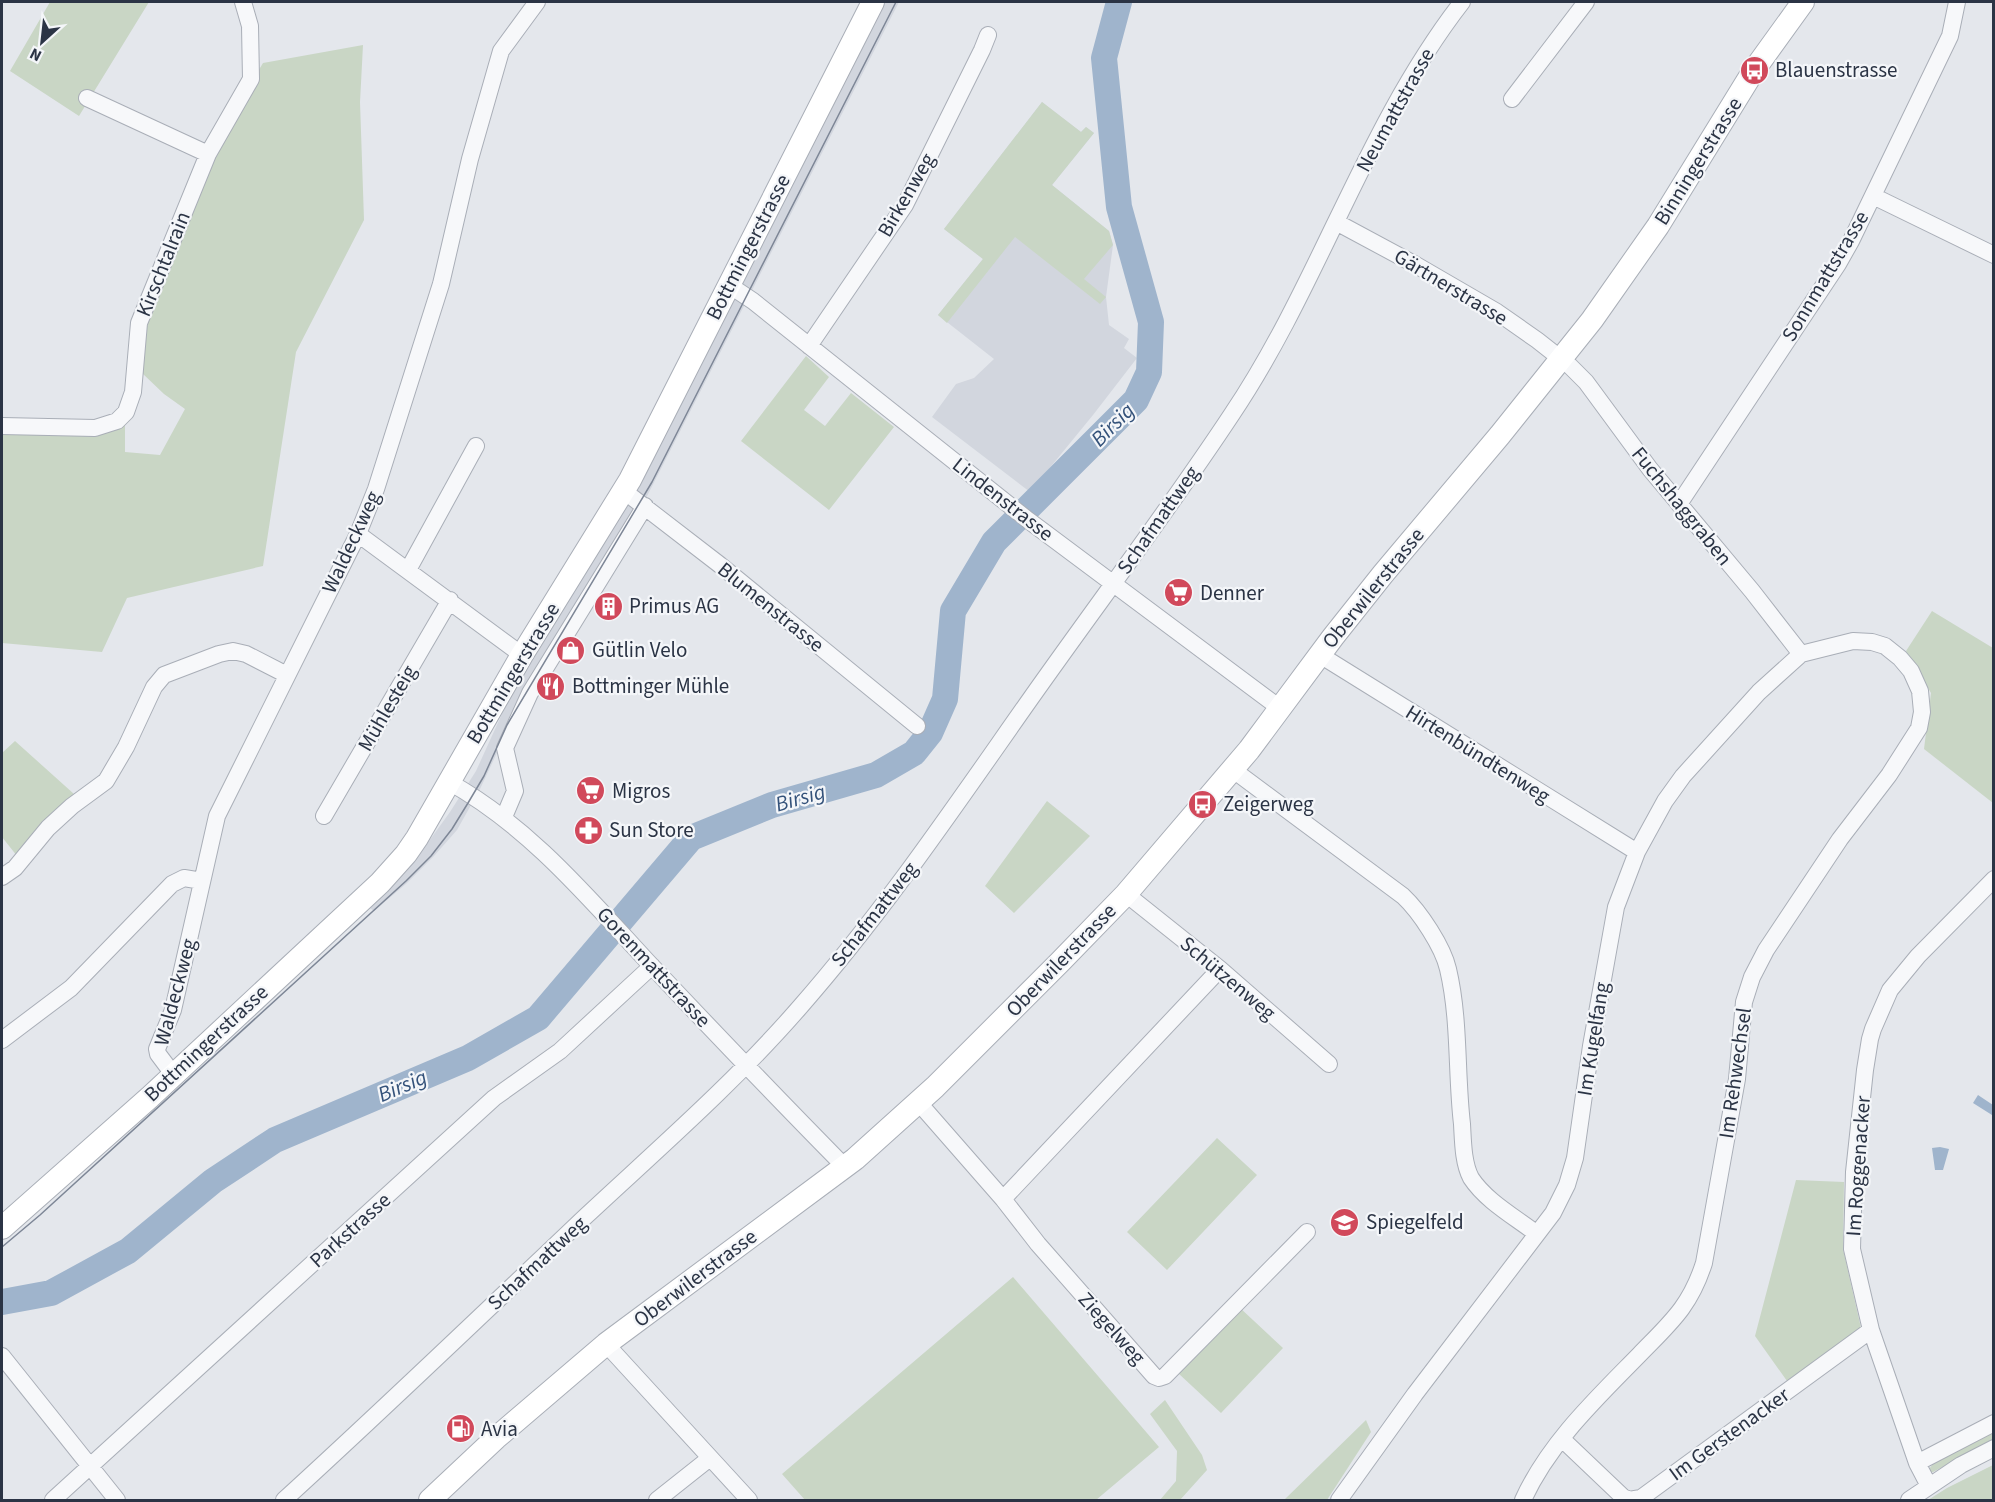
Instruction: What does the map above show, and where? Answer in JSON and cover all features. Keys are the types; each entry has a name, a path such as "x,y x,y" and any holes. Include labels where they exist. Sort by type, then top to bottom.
{"main road":[{"name":"Bottmingerstrasse","path":"5,1218 90,1151 393,869 417,838 522,655 624,491 873,2"},
{"name":"Binningerstrasse","path":"1592,320 1659,226 1755,70 1803,2"},
{"name":"Oberwilerstrasse","path":"430,1500 496,1438 606,1344 845,1167 919,1103 1060,962 1125,894 1232,769 1281,709 1383,574 1500,435 1592,320"}],"street":[{"name":"Kirschtalrain","path":"2,426 95,428 117,421 126,412 133,392 139,323 208,154 251,79 250,26 243,2"},
{"name":"Waldeckweg","path":"173,1074 158,1054 157,1049 173,1010 218,816 358,534 376,489 441,285 470,159 501,51 537,2"},
{"name":"Neumattstrasse","path":"1336,222 1406,86 1433,41 1462,2"},
{"path":"1512,99 1586,2"},
{"name":"Sonnmattstrasse","path":"1679,504 1838,264 1950,36 1957,2"},
{"name":"Birkenweg","path":"809,346 905,205 988,35"},
{"path":"87,98 208,154"},
{"path":"1873,196 1994,255"},
{"name":"Gärtnerstrasse","path":"1336,222 1497,312 1538,339 1562,359"},
{"name":"Schafmattweg","path":"284,1500 705,1107 800,1007 881,907 1114,583 1250,387 1277,340 1336,222"},
{"name":"Lindenstrasse","path":"729,285 747,296 1028,520 1281,709"},
{"name":"Fuchshaggraben","path":"1562,359 1586,382 1650,469 1752,591 1801,654"},
{"path":"408,570 476,446"},
{"name":"Blumenstrasse","path":"624,491 917,726"},
{"name":"Bottmingerstrasse","path":"504,818 515,791 505,748 509,739 530,693 645,506"},
{"path":"358,534 522,655"},
{"name":"Mühlesteig","path":"324,816 450,600"},
{"name":"Im Kugelfang","path":"1339,1500 1415,1394 1553,1213 1567,1185 1575,1158 1591,1046 1616,907 1637,852 1665,801 1683,776 1759,692 1801,654 1852,641 1872,642 1885,646"},
{"name":"Im Rehwechsel","path":"1523,1500 1544,1462 1577,1419 1678,1315 1696,1286 1704,1263 1737,1079 1744,1002 1752,977 1766,950 1795,906 1840,839 1889,775 1919,728 1922,712 1920,691 1911,671 1885,646"},
{"path":"2,877 15,868 48,828 72,806 106,781 126,747 154,687 164,675 233,651 246,654 287,675"},
{"name":"Hirtenbündtenweg","path":"1320,655 1637,852"},
{"path":"1232,769 1403,896 1426,923 1448,967 1456,1021 1465,1157 1470,1175 1482,1192 1537,1234"},
{"name":"Gorenmattstrasse","path":"449,782 504,818 540,847 784,1106 845,1167"},
{"path":"2,1040 71,987 172,884 184,878 202,881"},
{"name":"Im Roggenacker","path":"1929,1486 1917,1463 1871,1330 1852,1249 1854,1172 1865,1070 1873,1029 1890,990 1918,956 1994,879"},
{"name":"Schützenweg","path":"1125,894 1220,969 1329,1064"},
{"name":"Parkstrasse","path":"53,1500 494,1098 560,1051 652,966"},
{"path":"1003,1199 1220,969"},
{"name":"Ziegelweg","path":"919,1103 1091,1305 1154,1376 1160,1378 1165,1376 1307,1232"},
{"name":"Im Gerstenacker","path":"1562,1439 1623,1497 1629,1500 1641,1498 1871,1330"},
{"path":"606,1344 749,1500"},
{"path":"2,1356 117,1500"},
{"path":"1917,1463 1994,1423"},
{"path":"1909,1500 1961,1465 1994,1448"},
{"path":"657,1500 710,1458"}],"shaded area":[{"path":"884,2 899,2 644,502 510,725 480,789 457,830 407,883 374,911 366,905 424,848 476,771 511,694 644,475"},
{"path":"1042,102 1081,132 1086,127 1094,133 1052,185 1109,231 1113,245 1106,297 1109,325 1129,339 1124,348 1137,358 1030,492 932,417 956,384 974,378 994,359 938,315 983,259 944,229"}],"green space":[{"path":"50,2 149,2 79,116 10,71"},
{"path":"363,45 360,102 364,220 296,352 263,566 127,598 102,652 2,643 2,428 125,421 125,452 160,455 185,409 164,394 142,373 147,307 204,162 263,63"},
{"path":"1042,102 1081,132 1086,127 1094,133 1052,185 1109,231 1113,245 1084,279 1106,297 1100,304 1015,237 947,323 938,315 983,259 944,229"},
{"path":"806,356 829,377 804,410 825,426 851,393 894,427 829,510 741,441"},
{"path":"1932,611 1993,648 1993,803 1924,749 1931,693 1906,651"},
{"path":"15,741 74,794 17,856 2,837 2,753"},
{"path":"1047,801 1090,836 1014,913 985,886"},
{"path":"1217,1138 1257,1175 1167,1270 1127,1232"},
{"path":"1796,1180 1844,1182 1843,1249 1861,1328 1787,1381 1755,1336"},
{"path":"1013,1277 1159,1447 1096,1500 805,1500 782,1474"},
{"path":"1239,1307 1283,1348 1221,1413 1178,1373"},
{"path":"1165,1400 1202,1455 1207,1470 1180,1500 1160,1500 1176,1481 1177,1451 1150,1414"},
{"path":"1366,1420 1371,1432 1327,1500 1284,1500"},
{"path":"1993,1429 1993,1440 1930,1472 1929,1469 1933,1464"},
{"path":"1993,1465 1993,1500 1928,1500 1947,1488"}],"water":[{"path":"1978,1095 1993,1105 1992,1115 1973,1103"},
{"path":"1932,1148 1949,1149 1943,1170 1935,1170"}],"waterway":[{"name":"Birsig","path":"2,1302 51,1293 128,1251 213,1181 275,1140 468,1058 538,1018 691,838 772,805 876,775 914,753 930,733 945,699 953,611 994,542 1136,400 1149,372 1151,322 1119,207 1104,58 1119,2"}],"tram line":[{"path":"2,1247 406,881 431,856 452,829 484,776 507,725 652,482 896,2"}],"place":[{"name":"Blauenstrasse","path":"1754,70"},
{"name":"Denner","path":"1179,593"},
{"name":"Primus AG","path":"608,606"},
{"name":"Gütlin Velo","path":"571,650"},
{"name":"Bottminger Mühle","path":"551,686"},
{"name":"Migros","path":"591,791"},
{"name":"Zeigerweg","path":"1202,804"},
{"name":"Sun Store","path":"588,830"},
{"name":"Spiegelfeld","path":"1345,1222"},
{"name":"Avia","path":"460,1429"}]}
